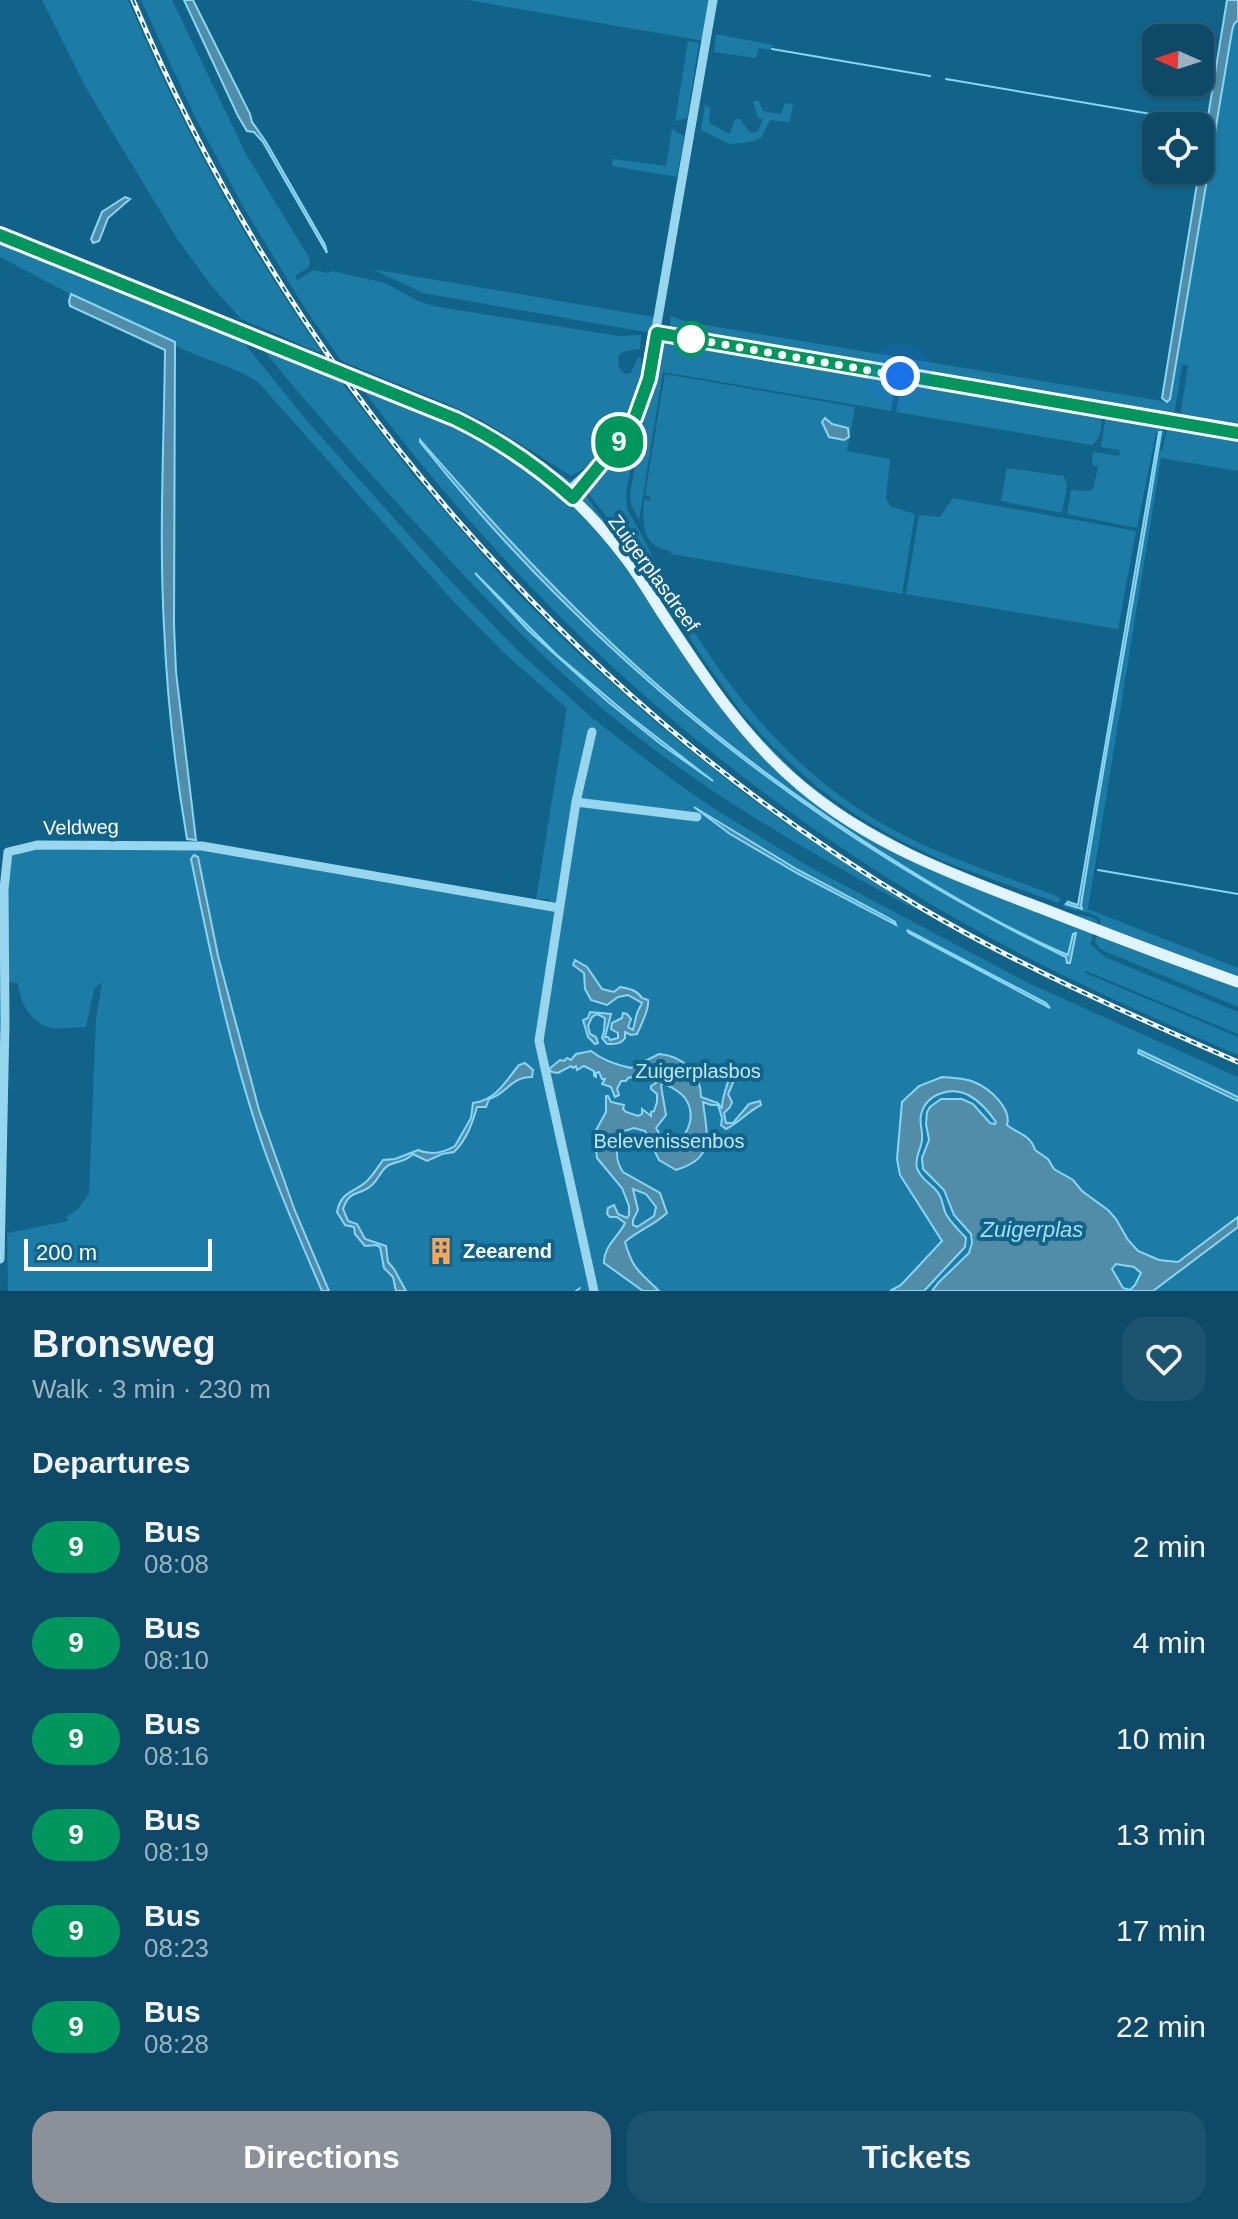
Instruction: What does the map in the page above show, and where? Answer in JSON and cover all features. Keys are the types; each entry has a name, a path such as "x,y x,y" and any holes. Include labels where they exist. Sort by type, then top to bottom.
{"main road":[{"name":"Zuigerplasdreef","path":"0,235 484,432 523,457 570,495 626,558 698,667 750,738 799,785 831,809 870,835 943,871 1238,982"}],"street":[{"path":"570,495 598,469 623,437 640,407 649,379 713,0"},
{"path":"657,333 1238,433"},
{"path":"592,732 576,802 539,1041 594,1291"},
{"path":"576,802 697,817"},
{"name":"Veldweg","path":"0,1259 5,1023 4,889 8,852 37,845 202,846 559,908"}],"green space":[{"path":"42,0 128,0 169,91 215,181 321,351 241,319 210,284 178,240 111,130"},
{"path":"141,0 172,0 246,154 310,259 309,267 295,276 297,280 314,270 332,271 385,283 434,306 618,336 641,335 640,349 619,355 620,368 626,374 631,373 638,357 641,358 644,372 628,419 610,446 571,476 481,420 340,359 245,210 194,115"},
{"path":"467,0 718,0 710,42"},
{"path":"1238,20 1238,430 1182,420 1188,365 1182,365 1174,416 1169,418 673,331 670,327 671,316 687,322 1168,402 1206,184 1214,184 1214,135 1234,24"},
{"path":"716,34 773,45 772,50 759,48 756,58 714,52"},
{"path":"688,41 699,43 687,118 675,121"},
{"path":"753,101 759,101 763,111 781,114 785,103 793,104 790,122 770,120 762,137 743,143 729,144 701,130 705,105 710,108 709,123 730,134 735,120 739,118 750,133 758,131 763,119 758,118"},
{"path":"672,129 684,136 677,177 612,166 613,159 666,166"},
{"name":"Zuigerplasbos","path":"0,241 240,338 307,421 443,573 517,650 591,717 713,808 808,866 1028,983 1238,1077 1238,1097 1138,1052 1238,1101 1238,1291 8,1291 7,1233 68,1221 67,1216 77,1210 89,1194 96,1019 102,982 94,989 86,1027 52,1028 32,1017 21,997 18,983 5,981 9,855 21,847 197,849 550,905 550,899 536,899 567,708 504,653 454,602 258,382 185,350 175,345 174,341 78,298 0,257","holes":["694,808 798,870 885,916 893,925 730,834","908,930 1046,1003 1049,1009 909,933"]},
{"path":"372,269 654,317 651,333 423,293"},
{"path":"667,339 892,376 896,382 891,411 663,372 639,520 631,504 630,493 657,354 660,344"},
{"path":"260,346 336,375 413,475 510,586 580,655 660,726 788,825 920,912 740,809 671,762 579,689 446,556 338,438"},
{"path":"665,374 855,407 847,451 890,459 886,499 891,507 915,514 902,594 671,554 671,551 654,545 646,533 643,508 644,499 651,501 645,495"},
{"path":"907,379 1099,413 1101,430 1092,445 896,412 901,382"},
{"path":"360,386 436,414 482,437 527,467 565,498 618,552 708,689 837,818 1090,931 1093,935 1090,944 1105,957 1238,1012 1238,1034 1085,973 1238,1037 1238,1055 1098,992 994,940 873,868 790,812 709,750 559,616 489,543","holes":["419,441 497,529 566,599 619,650 742,754 872,848 973,908 1068,955 1076,933 1070,963 1066,957 993,920 922,880 853,836 786,790 722,740 659,688 540,576 475,507"]},
{"path":"641,411 626,494 627,509 684,616 732,687 758,719 815,776 882,824 972,865 1057,896 1061,899 1058,903 945,862 856,815 817,787 772,746 742,713 636,554 584,488 628,436"},
{"path":"1108,414 1161,423 1164,433 1162,452 1168,425 1238,436 1238,471 1161,458 1088,909 1238,968 1238,979 1100,927 1100,919 1078,910 1083,907 1084,884 1161,433 1156,433 1137,528 1067,514 1071,490 1093,489 1098,467 1092,465 1093,452 1119,456 1120,450 1101,447"},
{"path":"468,418 519,446 572,482 561,480"},
{"path":"1007,468 1064,476 1067,487 1062,513 1001,501"},
{"path":"583,491 626,546 720,690 757,734 801,778 847,813 912,850 956,870 1074,914 1092,917 1097,921 1097,926 945,867 898,844 853,818 811,788 770,752 732,709 638,568 584,502"},
{"path":"953,498 1136,531 1118,629 906,594 919,515 940,517"},
{"path":"1067,899 1077,904 1077,910 1063,906"},
{"path":"1101,935 1238,987 1238,1007 1100,949 1095,941"}],"water":[{"path":"184,0 193,0 252,122 327,253 263,142 254,132 247,131 238,116"},
{"path":"1227,0 1238,0 1238,20 1232,31 1214,138 1214,112 1209,112 1211,96 1214,96"},
{"path":"1197,184 1206,184 1170,399 1167,402 1162,398"},
{"path":"125,197 130,199 108,218 99,241 93,243 91,239 102,212"},
{"path":"71,294 175,342 174,625 176,672 196,840 187,839 172,733 165,653 162,523 165,350 70,306"},
{"path":"825,418 832,424 848,428 849,437 844,440 829,437 822,422"},
{"path":"1159,432 1082,909 1066,904 1078,905"},
{"path":"420,440 576,609 652,680 732,747 859,838 984,914 1068,955 1073,934 1076,933 1070,963 1067,963 1066,957 974,910 884,857 798,799 714,736 634,668 558,597 487,521"},
{"path":"475,573 557,655 713,781 607,701 528,630"},
{"path":"694,807 798,870 885,916 896,925 730,834"},
{"path":"194,855 198,857 218,956 259,1110 295,1211 329,1291 322,1291 277,1185 252,1114 214,969 191,859"},
{"path":"907,930 1046,1003 1050,1008 909,933"},
{"path":"575,960 587,967 602,989 614,992 620,987 627,988 648,1000 637,1034 625,1032 621,1042 607,1044 602,1038 605,1018 597,1014 588,1026 598,1043 595,1044 588,1037 583,1020 588,1018 590,1012 611,1014 605,1037 610,1040 618,1038 618,1033 611,1029 612,1023 622,1018 623,1013 631,1019 628,1027 633,1030 642,1003 628,995 618,997 607,1005 591,1000 585,989 584,973 573,965"},
{"path":"1139,1050 1238,1097 1238,1101 1138,1053"},
{"path":"591,1051 631,1068 659,1054 676,1058 694,1073 701,1097 718,1103 722,1109 734,1068 753,1071 741,1073 734,1081 728,1094 732,1102 724,1113 726,1123 733,1123 749,1104 760,1101 761,1105 726,1129 721,1125 718,1105 703,1102 706,1144 698,1159 689,1165 676,1170 659,1160 645,1131 634,1128 624,1131 621,1136 617,1157 620,1167 623,1172 660,1193 667,1213 625,1242 634,1265 659,1291 643,1291 604,1263 609,1247 625,1223 617,1217 610,1217 608,1208 614,1205 618,1214 627,1218 629,1206 622,1188 597,1158 594,1134 606,1112 606,1096 611,1102 624,1105 626,1112 638,1116 642,1114 642,1109 651,1116 657,1094 651,1086 656,1081 640,1075 628,1078 621,1081 617,1089 619,1095 615,1097 611,1087 602,1084 605,1079 599,1072 596,1077 594,1071 584,1066 577,1070 576,1066 571,1066 558,1073 549,1069 560,1060 571,1060 576,1054","holes":["663,1083 683,1096 690,1111 690,1124 684,1135 674,1143 662,1138 656,1128 666,1115","633,1189 646,1194 656,1207 654,1216 637,1227 633,1225 638,1210"]},
{"path":"525,1063 533,1070 532,1077 514,1082 489,1099 486,1107 477,1107 468,1131 454,1152 427,1161 413,1154 389,1165 372,1185 352,1195 346,1202 343,1209 348,1221 357,1224 365,1239 386,1246 388,1262 406,1291 396,1291 393,1277 384,1268 380,1247 365,1246 355,1234 354,1227 345,1225 337,1212 339,1205 349,1193 367,1181 383,1160 418,1150 437,1153 455,1146 471,1118 473,1103 494,1094 519,1065"},
{"name":"Zuigerplas","path":"942,1077 970,1081 986,1089 1003,1106 1007,1125 1027,1138 1054,1169 1073,1180 1082,1191 1108,1210 1138,1251 1159,1260 1178,1262 1238,1217 1238,1227 1153,1291 932,1291 969,1253 972,1243 971,1234 954,1215 944,1190 923,1169 922,1158 929,1140 927,1112 941,1099 962,1099 973,1104 990,1123 996,1122 974,1098 948,1092 934,1097 924,1107 922,1143 916,1164 922,1176 938,1192 948,1217 966,1238 965,1247 924,1291 890,1291 901,1285 942,1241 900,1175 897,1159 902,1102 919,1086","holes":["1116,1264 1134,1267 1141,1273 1135,1285 1130,1290 1123,1288 1112,1269"]}],"waterway":[{"path":"772,49 930,76"},
{"path":"946,79 1142,112"},
{"path":"1098,870 1238,894"},
{"path":"576,1291 580,1288"}],"railway":[{"path":"133,0 198,139 273,271 359,397 454,516 557,626 670,729 790,822 918,906 1036,970 1238,1062"}],"bus line":[{"name":"9","path":"0,235 456,419 484,432 523,457 573,498 635,418 649,379 657,333 1238,433"}],"place":[{"name":"Zeearend","path":"441,1251"}],"route":[{"path":"691,339 687,338 900,376"}],"park label":[{"name":"Belevenissenbos","path":"669,1141"}]}
